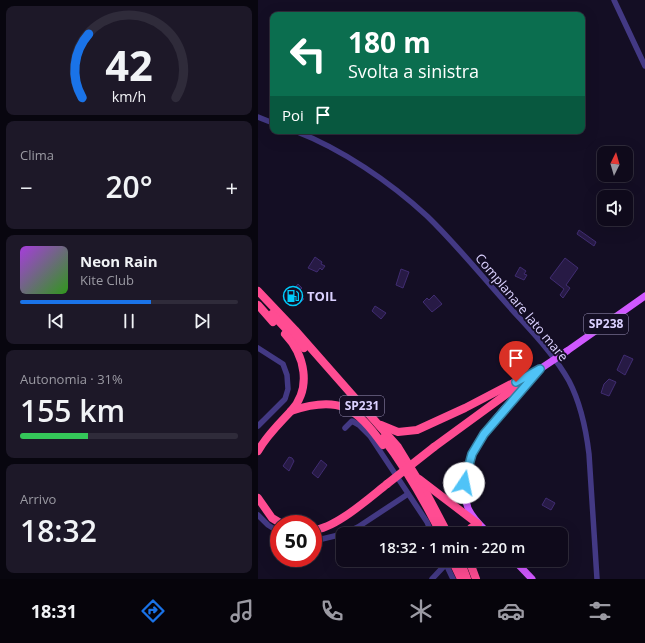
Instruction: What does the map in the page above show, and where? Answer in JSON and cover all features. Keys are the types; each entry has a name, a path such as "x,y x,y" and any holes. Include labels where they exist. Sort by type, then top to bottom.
{"highway":[{"name":"SP231","path":"258,291 296,330 398,447 428,496 444,527"},
{"name":"SP231","path":"258,298 365,415 396,456 437,527"},
{"path":"258,306 290,339 302,362 304,383 300,397 292,410 270,433 258,451"},
{"path":"360,404 380,425 398,432 417,430 465,408 540,369"},
{"name":"SP238","path":"322,528 332,524 387,484 434,447 540,369"},
{"path":"292,410 316,404 336,405 346,408 362,418 389,453 396,456"},
{"path":"415,476 478,524 473,527"},
{"path":"258,498 270,515"},
{"path":"452,567 461,579"},
{"path":"463,567 468,579"},
{"path":"472,567 476,579"}],"main road":[{"name":"SP238","path":"540,369 645,296"},
{"path":"481,527 468,509 465,499 464,483 472,454 484,434 540,369"},
{"path":"521,567 532,579"}],"street":[{"path":"614,0 645,66"},
{"path":"258,117 270,122"},
{"name":"Complanare lato mare","path":"301,134 358,164 382,180 426,216 462,253 541,343 564,374 574,392 586,433 589,454 597,579"},
{"path":"258,348 283,364 287,375 288,389 285,399 258,426"},
{"path":"345,428 352,422 359,425 367,432 429,527"},
{"path":"358,527 408,494"},
{"path":"258,515 270,526"},
{"path":"322,539 336,536"},
{"path":"432,579 443,567"},
{"path":"450,567 453,579"}],"building":[{"path":"579,230 596,242 594,246 577,234"},
{"path":"315,257 325,266 322,270 320,268 317,272 308,268"},
{"path":"565,258 578,268 566,285 570,288 563,298 560,295 564,289 550,278"},
{"path":"520,267 526,271 524,274 527,275 524,280 515,276"},
{"path":"401,269 409,272 403,288 396,285"},
{"path":"298,284 302,288 298,292 304,299 301,302 297,297 290,303 286,299"},
{"path":"434,295 442,304 432,312 423,302 427,298 429,300"},
{"path":"375,306 386,313 381,319 372,311"},
{"path":"624,355 633,359 625,375 617,370"},
{"path":"609,379 616,382 609,396 601,393 604,384"},
{"path":"289,457 294,461 289,471 283,466"},
{"path":"321,460 327,465 318,478 312,473"},
{"path":"546,498 555,503 551,510 542,505"}],"place":[{"name":"TOIL","path":"293,296"}],"route":[{"path":"464,483 472,454 484,434 540,369 516,382"}]}
